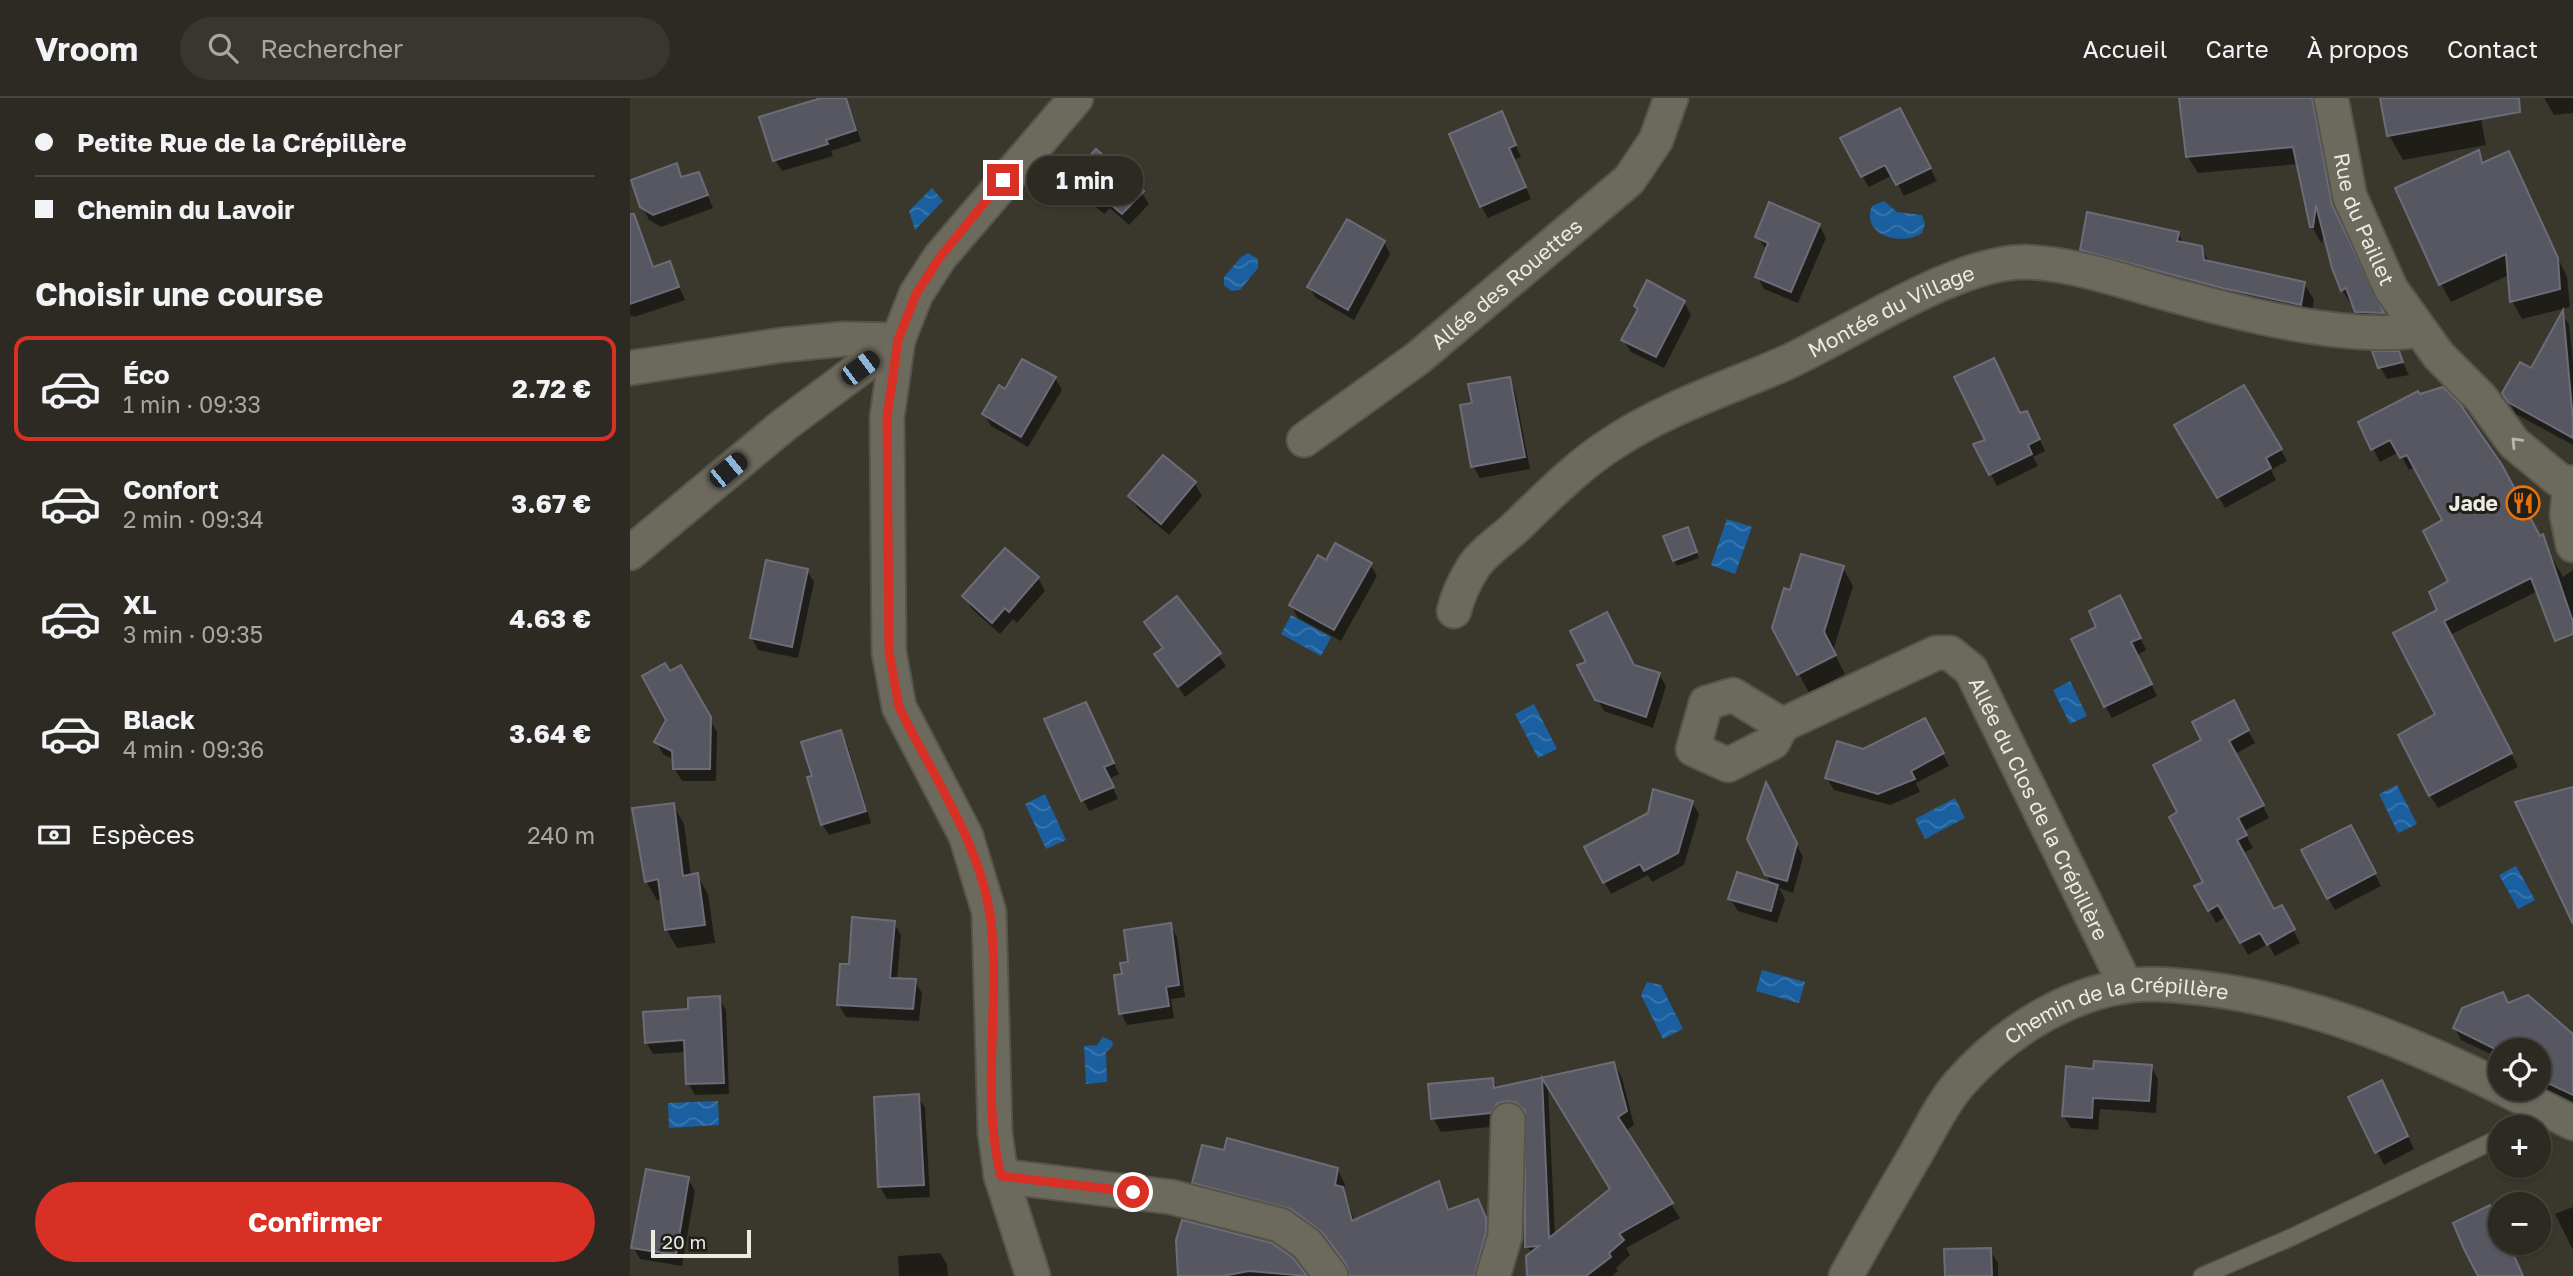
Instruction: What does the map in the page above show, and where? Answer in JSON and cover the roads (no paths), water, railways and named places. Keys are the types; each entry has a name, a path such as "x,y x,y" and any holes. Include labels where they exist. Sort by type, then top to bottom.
{"street":[{"path":"1033,1276 1001,1176 994,1122 989,912 966,836 899,707 892,684 889,652 887,417 898,340 916,294 940,257 1076,98"},
{"name":"Allée des Rouettes","path":"1304,440 1418,358 1629,180 1656,140 1671,98"},
{"name":"Rue du Paillet","path":"2332,98 2350,197 2391,289 2419,330 2481,398 2514,443 2559,480 2571,484"},
{"name":"Montée du Village","path":"1454,611 1459,593 1476,564 1550,491 1613,442 1726,387 1783,364 1836,335 1950,282 1987,268 2026,262 2084,270 2177,296 2287,321 2396,334 2419,330"},
{"path":"630,368 782,345 842,339 898,340"},
{"path":"630,553 774,433 898,340"},
{"path":"2571,484 2567,515 2573,545"},
{"name":"Allée du Clos de la Crépillère","path":"1782,724 1936,653 1950,653 1971,670 2126,986"},
{"name":"Chemin de la Crépillère","path":"1846,1276 1948,1099 1976,1067 2027,1025 2056,1008 2126,986 2172,985 2220,990 2264,997 2319,1011 2419,1049 2488,1081"},
{"name":"Chemin de la Crépillère","path":"2513,1101 2524,1115"},
{"path":"1493,1276 1505,1236 1508,1120"},
{"name":"Chemin de la Crépillère","path":"2551,1120 2573,1123"},
{"path":"1001,1176 1171,1197 1280,1225 1307,1244 1331,1276"}],"lane":[{"path":"2202,1276 2304,1231 2488,1143"}],"water":[{"path":"932,188 943,201 915,230 909,211"},
{"path":"1884,201 1897,212 1922,215 1925,224 1922,233 1904,239 1885,236 1877,231 1870,216 1872,206"},
{"path":"1248,253 1258,259 1258,268 1240,290 1231,291 1224,285 1224,277 1241,257"},
{"path":"1727,519 1752,527 1735,574 1711,565"},
{"path":"1291,615 1331,637 1321,656 1281,634"},
{"path":"2070,681 2087,716 2070,724 2053,690"},
{"path":"1534,704 1557,749 1538,758 1515,714"},
{"path":"2397,785 2417,824 2398,833 2379,794"},
{"path":"1045,794 1066,840 1046,849 1025,804"},
{"path":"1955,798 1965,818 1925,839 1915,819"},
{"path":"2516,866 2535,900 2518,909 2499,875"},
{"path":"1762,970 1805,982 1799,1003 1756,991"},
{"path":"1647,982 1661,985 1683,1029 1663,1039 1641,995"},
{"path":"1103,1037 1112,1041 1113,1046 1106,1052 1107,1082 1086,1084 1084,1046 1097,1045"},
{"path":"718,1101 719,1125 669,1128 668,1103"}],"place":[{"name":"Jade","path":"2523,503"}]}
